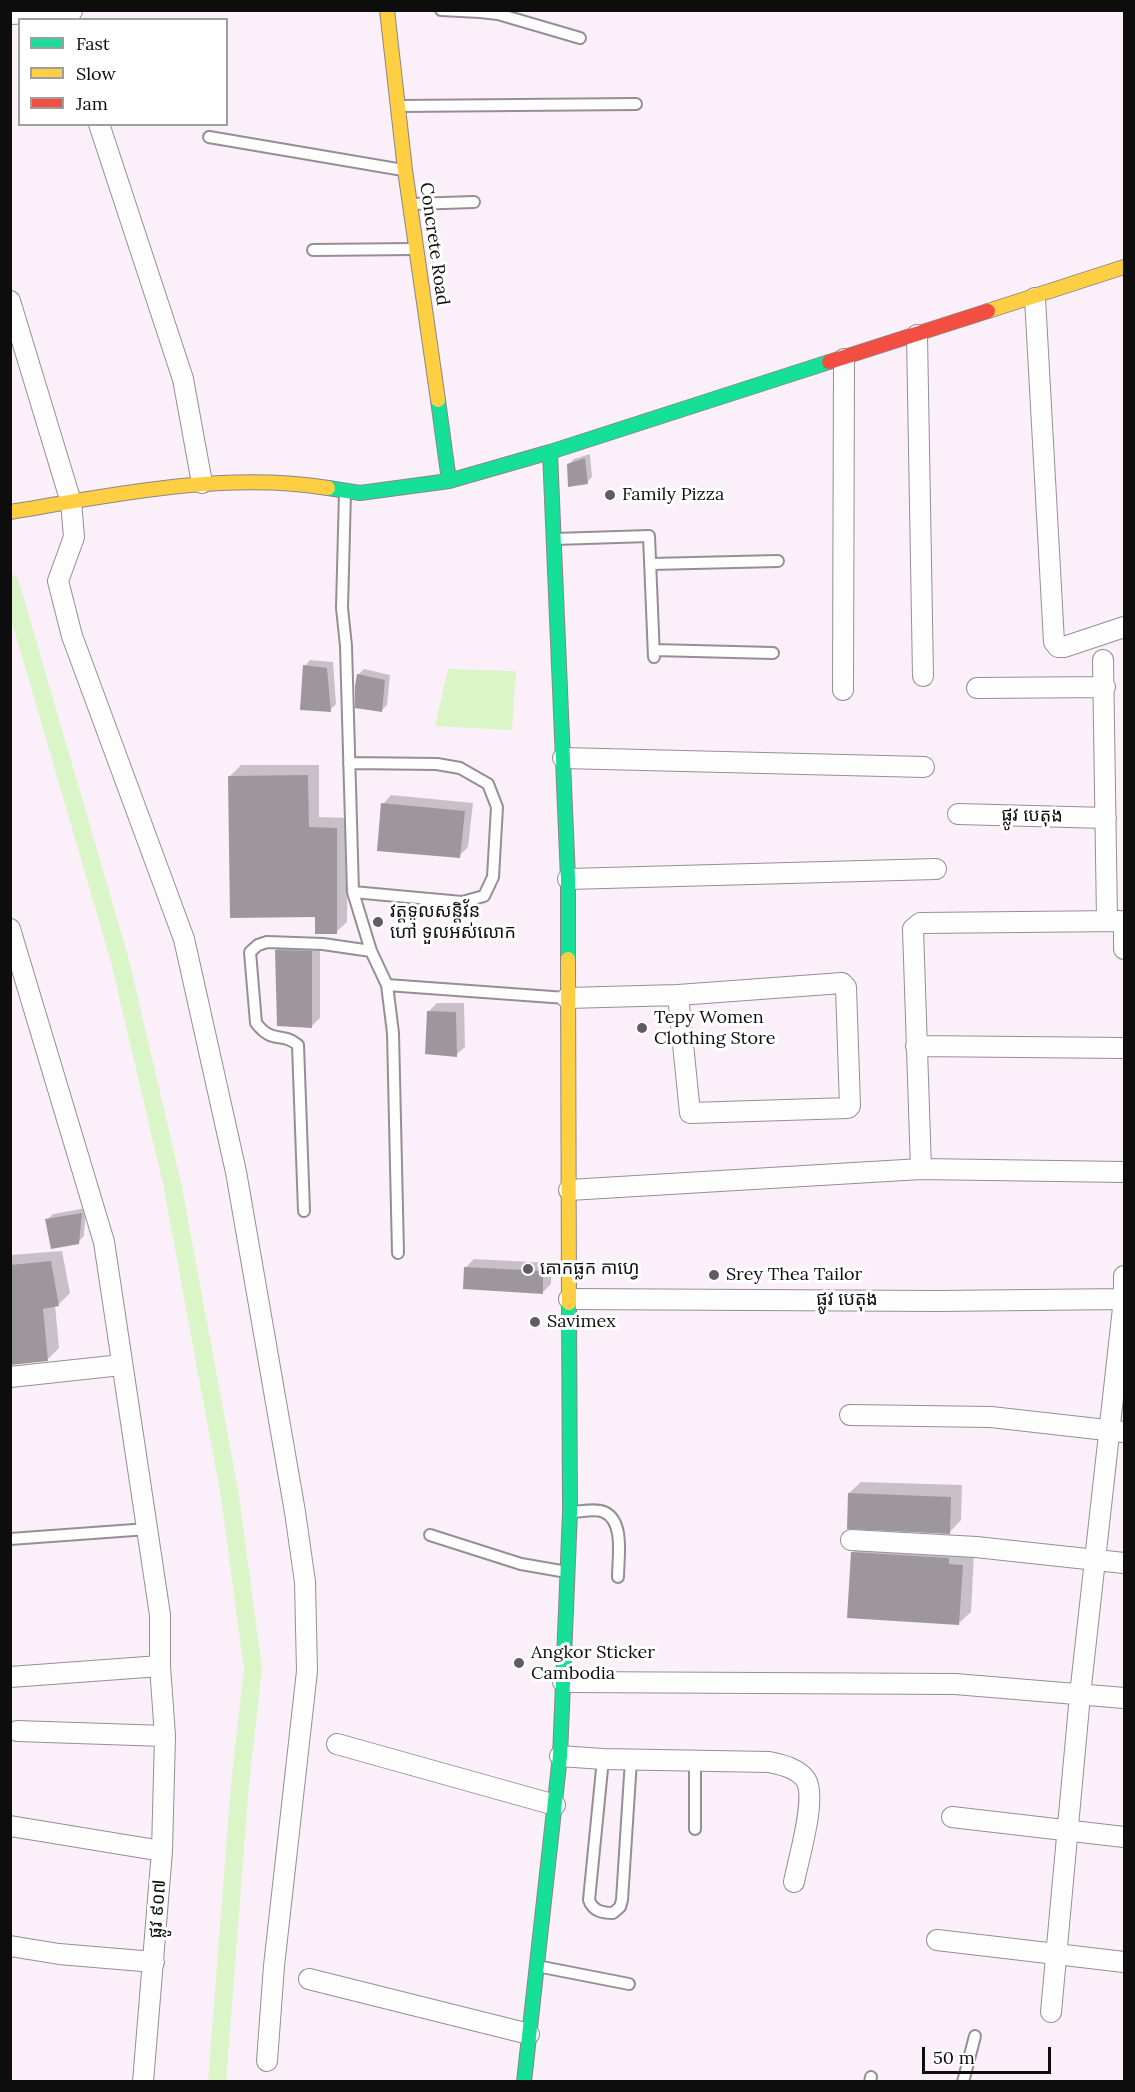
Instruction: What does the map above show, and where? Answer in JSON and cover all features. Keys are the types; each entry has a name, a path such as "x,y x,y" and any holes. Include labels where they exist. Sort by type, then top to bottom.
{"street":[{"name":"Concrete Road","path":"387,10 405,170 449,481"},
{"path":"10,14 72,11"},
{"path":"100,126 183,379 202,483"},
{"path":"10,512 202,483 305,484 360,493 449,481 550,452 1125,267"},
{"path":"1035,297 1054,642 1058,647 1064,647 1125,627"},
{"path":"10,301 74,537 58,581 72,636 184,939 236,1172 295,1512 305,1582 307,1671 274,1966 267,2061"},
{"path":"916,335 923,676"},
{"path":"843,690 844,358"},
{"path":"524,2082 560,1756 570,1512 568,879 550,452"},
{"path":"1103,660 1107,920"},
{"path":"977,688 1105,687"},
{"path":"563,758 924,767"},
{"name":"ផ្លូវ បេតុង","path":"958,814 1106,818"},
{"path":"568,879 936,869"},
{"path":"921,1169 913,929 915,925 920,923 1107,920 1123,923 1125,949"},
{"name":"ផ្លូវ ៩០៧","path":"10,929 104,1242 160,1615 160,1666 165,1736 162,1851 143,2082"},
{"path":"567,998 678,995 844,984 851,1103 848,1108 690,1113 678,995"},
{"path":"916,1046 1125,1047"},
{"path":"568,1190 921,1169 1125,1172"},
{"path":"1051,2012 1094,1560 1117,1431 1125,1276"},
{"name":"ផ្លូវ បេតុង","path":"569,1299 938,1301 1124,1299"},
{"path":"10,1377 121,1365"},
{"path":"850,1415 991,1417 1117,1431"},
{"path":"851,1540 976,1547 1125,1563"},
{"path":"10,1677 160,1666"},
{"path":"563,1682 955,1684 1125,1698"},
{"path":"17,1731 165,1736"},
{"path":"337,1744 555,1805"},
{"path":"560,1756 631,1760 769,1762 790,1767 806,1781 810,1803 794,1882"},
{"path":"952,1817 1125,1837"},
{"path":"10,1826 162,1851"},
{"path":"937,1940 1125,1962"},
{"path":"10,1946 59,1954 154,1962"},
{"path":"309,1979 529,2034"}],"lane":[{"path":"441,10 498,14 580,38"},
{"path":"398,105 636,104"},
{"path":"208,137 405,170"},
{"path":"410,204 474,202"},
{"path":"313,250 417,249"},
{"path":"345,491 342,608 346,646 353,892 371,951 387,985 393,1033 398,1253"},
{"path":"555,539 649,536 654,653 772,653"},
{"path":"651,564 778,561"},
{"path":"349,763 437,764 460,768 488,784 496,807 493,877 484,896 462,902 353,892"},
{"path":"304,1211 298,1045 291,1039 270,1036 263,1032 256,1023 250,952 258,945 267,942 323,944 371,951"},
{"path":"387,985 567,998"},
{"path":"570,1512 602,1511 612,1518 618,1527 618,1577"},
{"path":"10,1539 148,1529"},
{"path":"430,1535 521,1564 567,1572"},
{"path":"603,1759 589,1900 591,1906 601,1912 613,1913 620,1907 622,1900 631,1760"},
{"path":"695,1760 695,1830"},
{"path":"537,1966 629,1984"},
{"path":"963,2082 975,2036"}],"shaded area":[{"path":"448,669 516,671 512,730 435,726"}],"building":[{"path":"585,458 588,484 568,487 567,464"},
{"path":"303,665 327,668 331,712 300,710"},
{"path":"357,674 385,680 382,712 355,708"},
{"path":"308,775 309,827 337,828 337,934 315,934 315,917 230,918 228,776"},
{"path":"381,803 465,811 460,858 377,851"},
{"path":"275,950 312,951 312,1028 277,1026"},
{"path":"427,1011 456,1012 457,1057 425,1054"},
{"path":"82,1213 79,1244 51,1249 45,1219"},
{"path":"51,1261 59,1306 43,1309 48,1361 10,1365 10,1265"},
{"path":"464,1267 543,1271 543,1294 463,1289"},
{"path":"848,1493 951,1497 950,1534 847,1529"},
{"path":"851,1552 949,1558 949,1564 963,1565 959,1625 847,1618"}],"waterway":[{"path":"10,583 120,961 172,1183 230,1496 253,1669 240,1784 217,2082"}],"traffic: fast":[{"path":"328,488 360,493 449,481 550,452 829,362"},
{"path":"438,400 449,481"},
{"path":"550,452 568,879 568,959"},
{"path":"524,2082 560,1756 570,1512 569,1303"}],"traffic: slow":[{"path":"387,10 405,170 438,400"},
{"path":"988,311 1124,267"},
{"path":"10,512 169,487 250,482 289,483 328,488"},
{"path":"568,959 569,1303"}],"traffic: jam":[{"path":"829,362 988,311"}],"place":[{"name":"Family Pizza","path":"610,495"},
{"name":"វត្តទូលសន្តិវ័ន ហៅ ទួលអស់លោក","path":"378,922"},
{"name":"Tepy Women Clothing Store","path":"642,1028"},
{"name":"គោកធ្លក កាហ្វេ","path":"528,1269"},
{"name":"Srey Thea Tailor","path":"714,1275"},
{"name":"Savimex","path":"535,1322"},
{"name":"Angkor Sticker Cambodia","path":"519,1663"}]}
